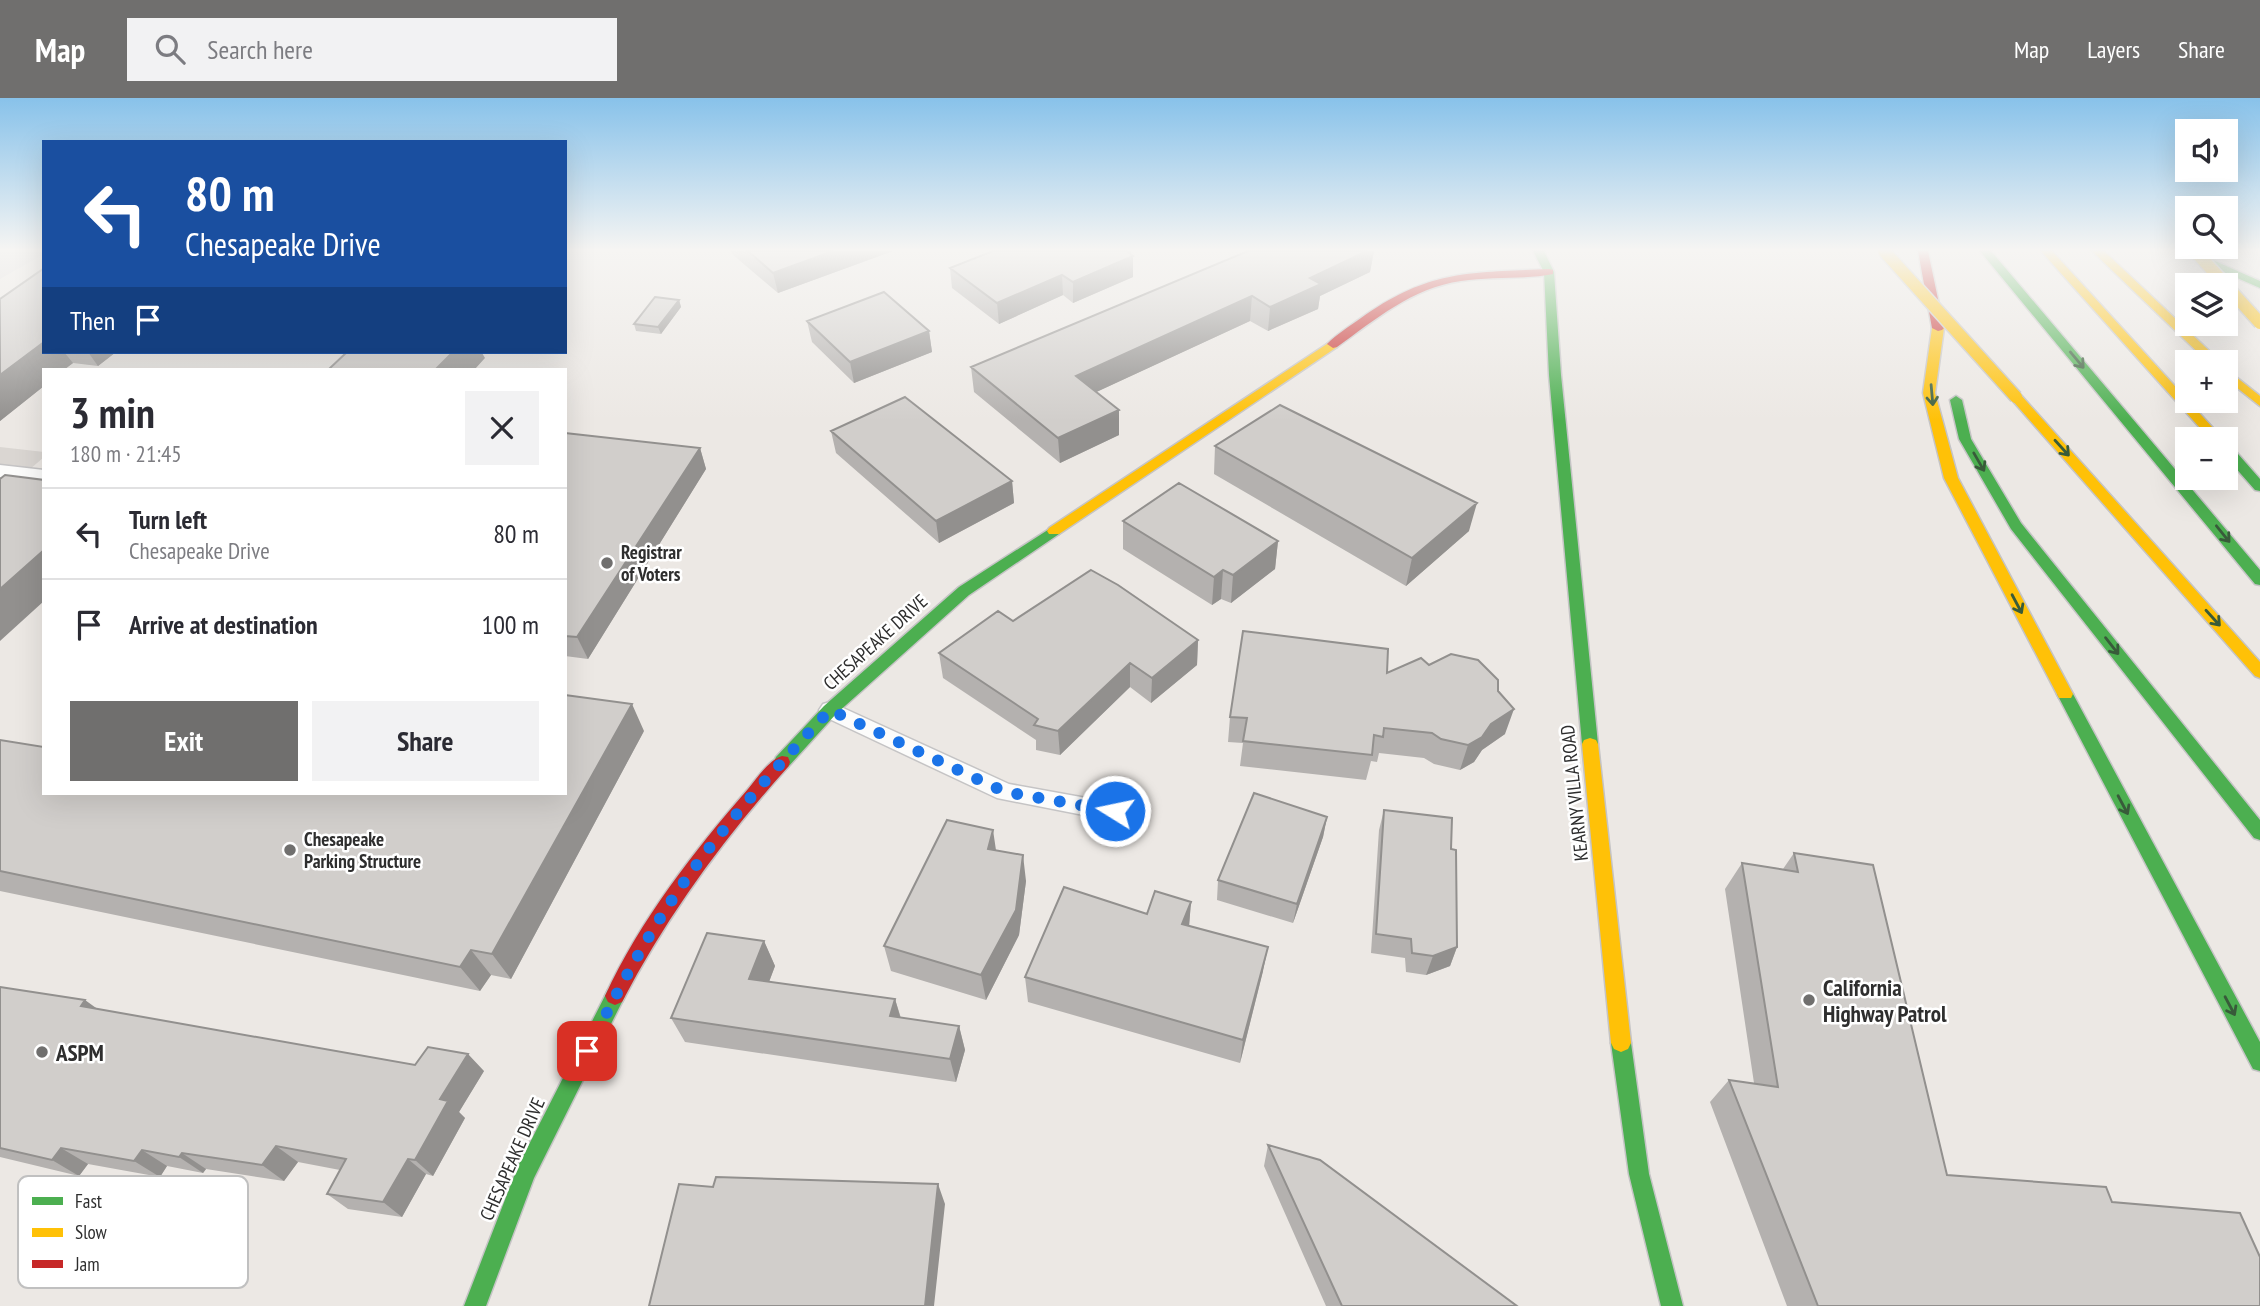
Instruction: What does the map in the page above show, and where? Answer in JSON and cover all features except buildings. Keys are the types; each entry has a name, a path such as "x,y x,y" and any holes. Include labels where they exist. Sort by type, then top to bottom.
{"main road":[{"name":"CHESAPEAKE DRIVE","path":"474,1306 525,1172 630,967 696,864 767,778 830,710 964,591 1387,307"},
{"name":"KEARNY VILLA ROAD","path":"1551,307 1555,374 1615,1007 1636,1166 1651,1239 1672,1306"},
{"path":"1934,307 1965,439 2016,526 2260,833"},
{"path":"1935,307 2260,672"},
{"path":"2032,307 2260,580"},
{"path":"2097,307 2206,427"},
{"path":"2157,307 2202,350"},
{"path":"2246,307 2260,323"},
{"path":"1938,328 1929,393 1951,478 2260,1062"},
{"path":"2196,344 2205,350"},
{"path":"2238,371 2260,385"},
{"path":"2238,383 2260,402"},
{"path":"2238,463 2260,487"}],"street":[{"path":"0,471 42,476"},
{"path":"830,710 1005,792 1115,811"}],"shaded area":[{"path":"0,447 42,452 42,459 0,495"}],"traffic: fast":[{"path":"1551,307 1590,744"},
{"path":"2032,307 2260,580"},
{"path":"1956,400 1965,439 2016,526 2260,833"},
{"path":"2238,462 2260,487"},
{"path":"782,762 830,710 964,591 1054,531"},
{"path":"2065,694 2260,1062"},
{"path":"475,1306 525,1173 615,996"},
{"path":"1621,1043 1639,1174 1672,1306"}],"traffic: slow":[{"path":"1935,307 2016,397"},
{"path":"2097,307 2206,427"},
{"path":"2157,307 2202,350"},
{"path":"2246,307 2260,323"},
{"path":"1938,328 1929,393 1951,478 2065,694"},
{"path":"1054,531 1333,344"},
{"path":"2238,383 2260,402"},
{"path":"2016,397 2260,672"},
{"path":"1590,744 1621,1043"}],"traffic: jam":[{"path":"1333,344 1385,307"},
{"path":"1934,307 1938,328"},
{"path":"615,996 650,933 690,873 782,762"}],"place":[{"name":"Registrar of Voters","path":"607,563"},
{"name":"Chesapeake Parking Structure","path":"290,850"},
{"name":"California Highway Patrol","path":"1809,1000"},
{"name":"ASPM","path":"42,1052"}],"route":[{"path":"587,1051 630,967 696,864 767,778 830,710 1005,792 1115,811"}]}
